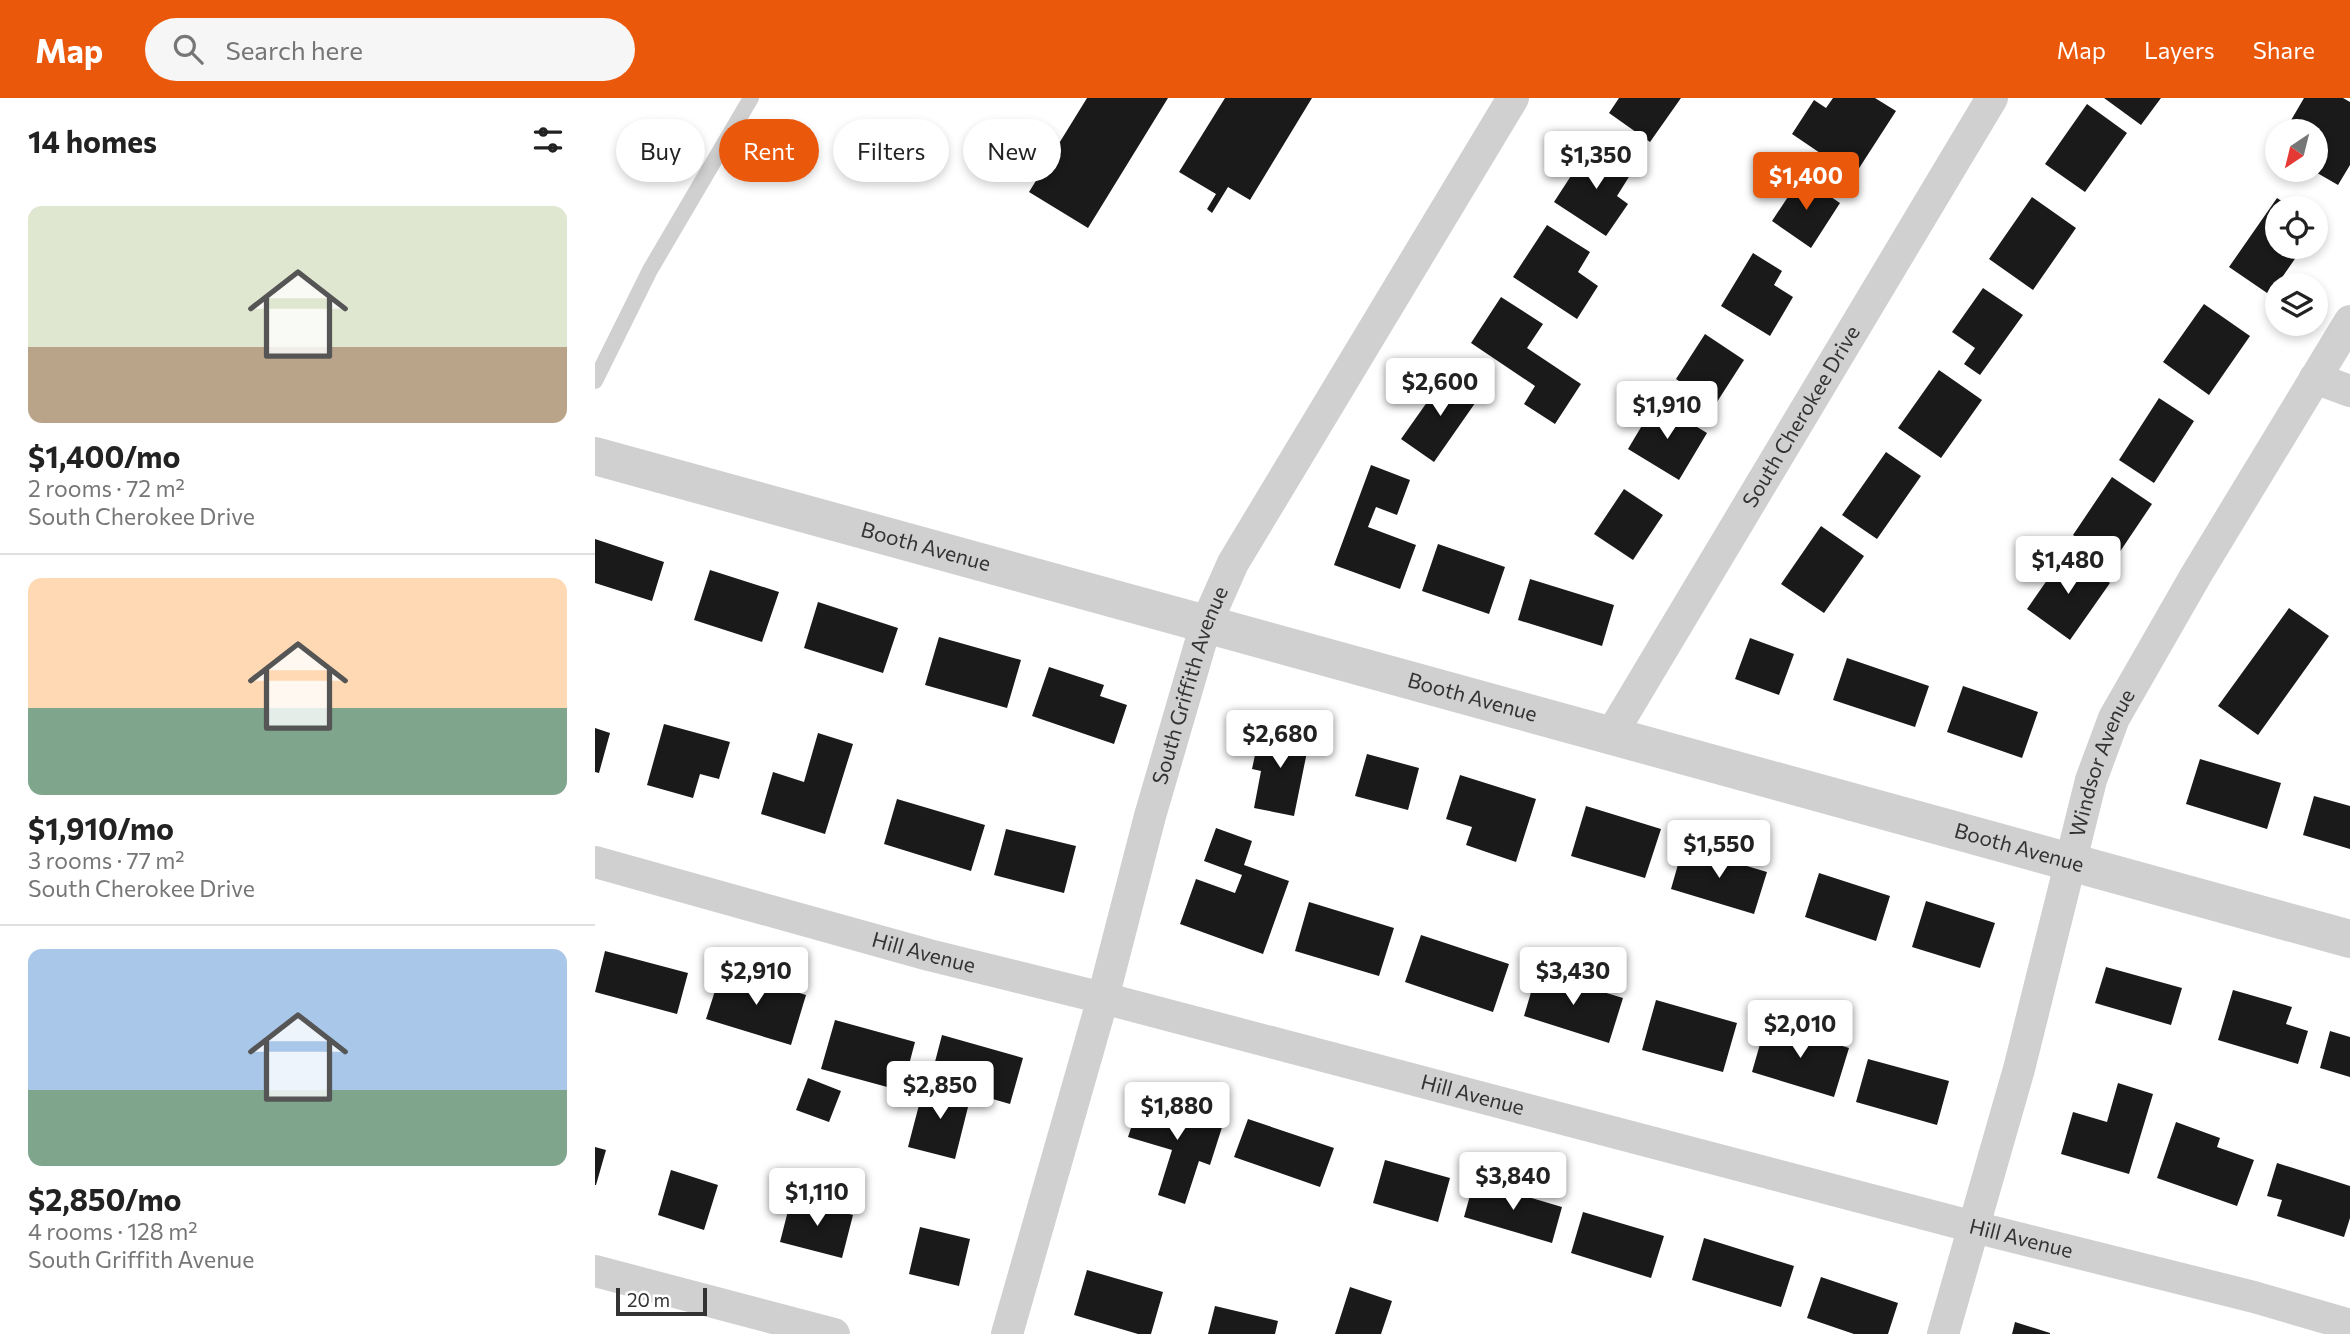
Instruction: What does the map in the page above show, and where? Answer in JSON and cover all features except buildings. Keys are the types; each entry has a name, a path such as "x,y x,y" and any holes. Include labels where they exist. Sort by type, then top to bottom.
{"street":[{"name":"South Griffith Avenue","path":"1007,1334 1103,998 1150,816 1206,624 1233,563 1513,98"},
{"name":"South Cherokee Drive","path":"1611,735 1992,98"},
{"name":"Windsor Avenue","path":"1943,1334 2019,1069 2091,780 2114,718 2196,575 2350,321"},
{"path":"2315,378 2350,391"},
{"name":"Booth Avenue","path":"595,456 2350,939"},
{"name":"Hill Avenue","path":"595,862 929,955 1103,998 1974,1227 2254,1297 2350,1325"},
{"path":"595,1271 835,1334"}],"lane":[{"path":"595,381 650,271 751,98"}]}
